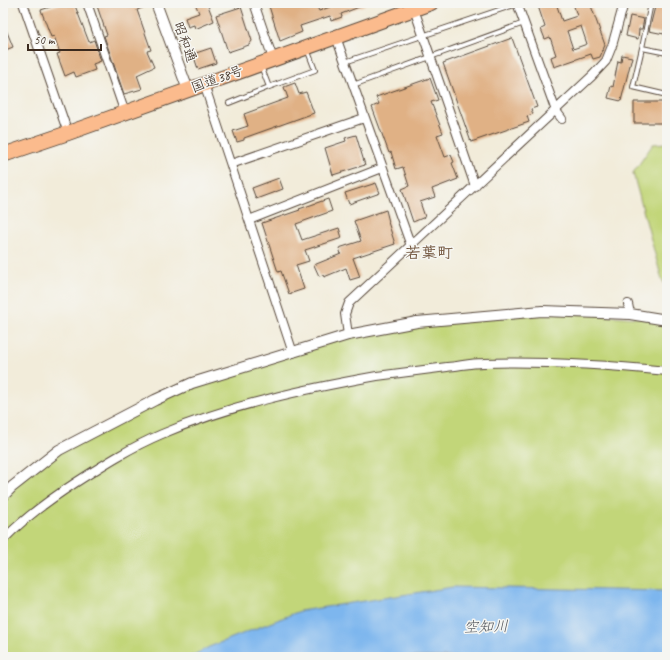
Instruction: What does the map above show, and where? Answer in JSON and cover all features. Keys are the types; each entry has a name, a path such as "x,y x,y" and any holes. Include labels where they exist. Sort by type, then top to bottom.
{"highway":[{"name":"国道38号","path":"3,155 336,37 415,6 430,3"}],"street":[{"path":"23,3 68,133"},
{"path":"87,3 125,112"},
{"name":"昭和通","path":"156,3 188,90"},
{"path":"254,3 267,61"},
{"path":"517,3 556,111 562,119"},
{"path":"348,335 345,314 349,303 556,111 606,61 612,46 624,3"},
{"path":"415,6 423,36 475,186"},
{"path":"336,37 382,168 412,246"},
{"path":"204,84 292,353"},
{"path":"231,164 364,118"},
{"path":"249,220 382,168"},
{"path":"3,496 58,450 155,400 192,383 348,335 417,322 542,311 629,309 667,320"},
{"path":"3,540 17,526 51,499 124,453 161,434 273,397 400,373 481,363 602,364 667,371"}],"lane":[{"path":"344,62 517,3"},
{"path":"651,3 633,87 667,95"},
{"path":"353,85 524,23"},
{"path":"229,103 314,70 306,47"},
{"path":"642,48 667,53"},
{"path":"267,61 269,87"}],"green space":[{"path":"667,143 667,287 662,280 633,173 653,144"},
{"path":"542,311 667,320 667,597 200,657 3,657 3,496 59,450 155,400 348,335"}],"water":[{"name":"空知川","path":"453,587 667,591 667,657 190,657 209,647 300,611"}],"building":[{"path":"62,3 74,3 89,42 94,40 101,61 93,64 95,70 76,77 74,72 65,76 57,54 60,53 54,36 51,37 41,10"},
{"path":"96,3 150,3 150,5 137,10 151,50 147,51 154,67 137,75 142,89 124,94 104,36 107,35"},
{"path":"195,3 207,3 214,21 195,29 194,25 188,27 185,18 199,13"},
{"path":"268,3 314,3 315,7 317,7 319,11 341,3 367,4 341,14 342,17 331,21 330,16 300,26 302,32 280,41"},
{"path":"537,3 556,3 562,21 577,16 573,3 590,3 605,45 600,57 593,59 591,54 554,67 551,57 556,55 550,37 545,39 541,29 545,27","holes":["581,26 587,44 573,49 567,31"]},
{"path":"656,3 667,3 667,18 664,34 649,31"},
{"path":"241,7 252,41 249,45 228,52 216,15"},
{"path":"630,16 644,19 642,29 639,29 638,39 626,36"},
{"path":"3,22 13,47 3,51"},
{"path":"512,38 537,107 531,109 533,114 527,116 529,122 471,142 443,63"},
{"path":"211,48 216,63 198,69 193,54"},
{"path":"622,55 632,57 621,101 608,98 611,86 613,87 618,61 621,62"},
{"path":"430,78 438,100 431,102 443,133 437,135 445,157 451,155 454,162 452,163 458,179 432,189 435,197 420,202 425,217 413,222 402,189 409,186 403,167 396,169 391,152 389,153 372,107 379,104 376,97"},
{"path":"295,83 299,94 306,92 314,113 244,138 244,140 237,142 233,131 248,126 244,114 288,98 284,87"},
{"path":"634,102 667,102 667,123 634,123"},
{"path":"356,135 365,165 333,175 325,148 346,141 345,138"},
{"path":"279,178 283,189 256,199 252,188"},
{"path":"376,183 380,193 349,204 345,193"},
{"path":"328,199 332,211 296,224 302,240 339,228 342,238 305,250 309,261 296,265 304,289 289,294 281,271 278,272 262,223"},
{"path":"386,210 395,244 353,258 360,277 350,280 346,268 324,277 323,275 319,276 314,265 341,254 339,248 361,241 354,221"}],"district":[{"name":"若葉町","path":"429,253"}]}
